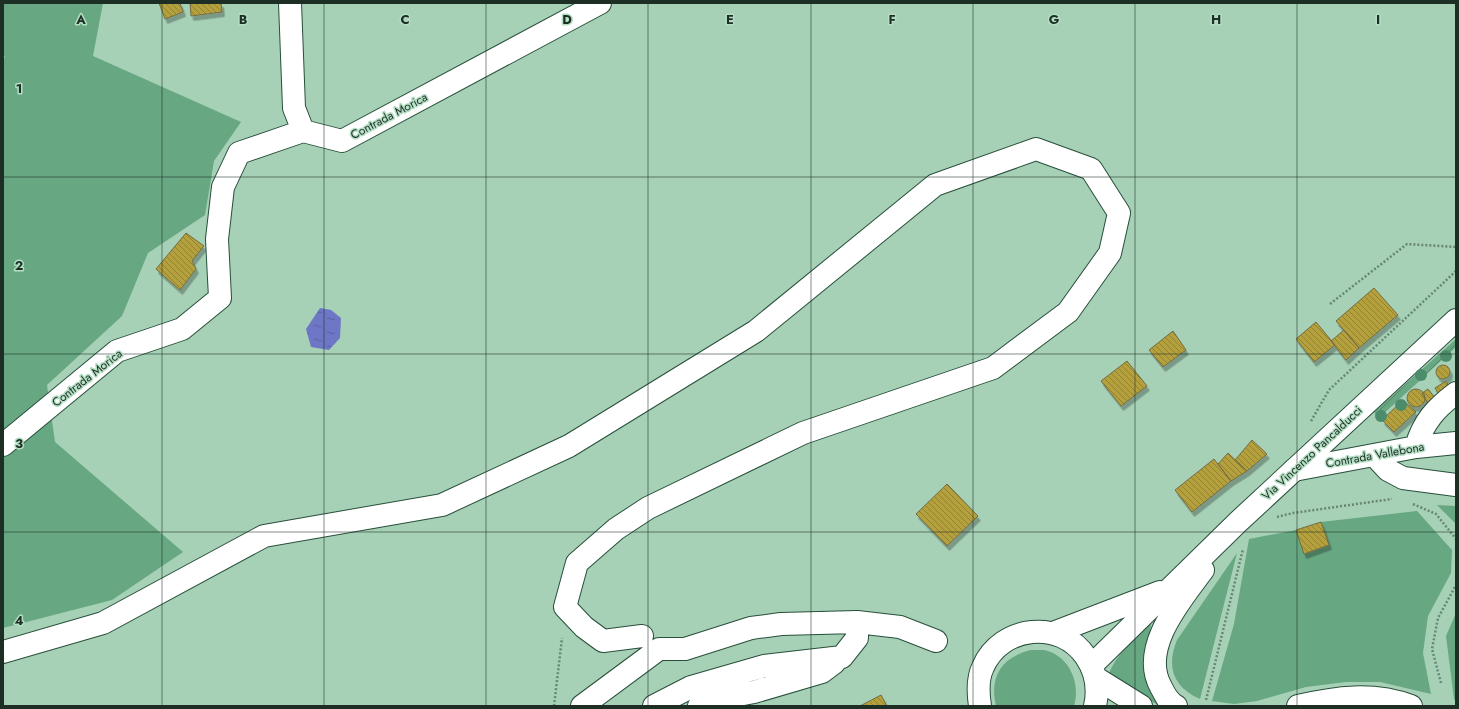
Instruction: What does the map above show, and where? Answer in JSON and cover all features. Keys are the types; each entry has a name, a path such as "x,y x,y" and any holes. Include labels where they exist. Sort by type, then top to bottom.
{"street":[{"path":"290,3 294,108 303,131"},
{"name":"Contrada Morica","path":"3,445 117,351 182,329 220,298 217,239 223,187 239,153 303,131 342,141 600,3"},
{"path":"3,652 103,623 264,536 442,505 569,446 756,331 934,185 1036,148 1091,168 1119,213 1110,253 1068,312 993,368 803,433 648,508 616,530 577,563 565,607 584,627 603,641 651,643 685,649 751,628 782,624 857,622 900,627 936,641"},
{"name":"Via Vincenzo Pancalducci","path":"980,706 978,682 983,667 991,653 1003,642 1018,634 1035,631 1053,633 1069,639 1082,650 1094,671 1170,588 1242,532 1294,470 1456,320"},
{"path":"1416,447 1420,433 1427,420 1443,402 1456,392"},
{"name":"Contrada Vallebona","path":"1294,470 1416,447 1456,443"},
{"path":"1374,455 1388,470 1403,478 1456,485"},
{"path":"1176,706 1170,703 1157,680 1154,659 1161,633 1185,596 1242,532"},
{"name":"Via Vincenzo Pancalducci","path":"1053,633 1170,588"},
{"path":"699,706 717,699 754,692 822,672 842,657 857,638 857,622"},
{"path":"582,706 651,643"},
{"path":"654,706 691,687 764,666 842,657"},
{"path":"1094,671 1097,695 1095,706"},
{"path":"1094,671 1141,706"},
{"path":"1298,706 1319,701 1366,697 1402,703"}],"path":[{"path":"1330,304 1407,244 1456,247"},
{"path":"1310,421 1329,390 1456,271"},
{"path":"1271,519 1293,513 1391,499 1398,500"},
{"path":"1410,503 1436,514 1456,539"},
{"path":"1206,700 1242,532"},
{"path":"1441,683 1432,649 1438,618 1456,586"},
{"path":"554,706 565,607"}],"green space":[{"path":"3,3 103,3 93,56 241,122 214,161 205,215 148,253 122,316 47,385 55,442 183,552 112,600 3,628 3,59 5,57 3,54"},
{"path":"1456,339 1456,347 1379,418 1374,412"},
{"path":"1437,505 1456,506 1456,524"},
{"path":"1417,511 1452,550 1451,573 1428,616 1423,653 1431,694 1380,682 1346,682 1306,687 1257,701 1234,704 1212,701 1234,624 1249,539 1296,530 1304,553 1329,545 1321,522"},
{"path":"1237,553 1200,699 1183,689 1174,675 1172,659 1174,650 1177,640"},
{"path":"1456,613 1456,702 1454,699 1446,636"},
{"path":"1151,623 1147,664 1159,700 1158,705 1108,675 1121,653"},
{"path":"1031,650 1044,650 1053,653 1066,664 1071,671 1076,688 1074,706 996,706 994,686 1000,669 1012,657"}],"water":[{"path":"320,308 331,310 341,318 340,338 329,350 311,347 306,329"}],"building":[{"path":"159,3 180,3 183,12 165,19"},
{"path":"190,3 221,3 222,12 191,16"},
{"path":"186,233 204,246 192,261 196,269 180,290 156,269"},
{"path":"1374,288 1398,315 1359,348 1336,321"},
{"path":"1316,322 1335,345 1314,362 1296,339"},
{"path":"1344,330 1359,348 1346,360 1331,341"},
{"path":"1173,331 1186,350 1163,367 1149,350"},
{"path":"1127,361 1147,386 1121,406 1101,381"},
{"path":"1440,365 1446,365 1450,369 1450,375 1446,379 1440,379 1436,375 1436,369"},
{"path":"1446,381 1450,388 1439,395 1435,388"},
{"path":"1416,389 1422,392 1425,398 1422,404 1416,407 1410,404 1407,398 1410,392"},
{"path":"1428,389 1436,399 1428,404 1422,393"},
{"path":"1403,400 1416,412 1394,432 1382,420"},
{"path":"1252,440 1267,454 1247,471 1235,460"},
{"path":"1228,453 1247,471 1231,481 1218,464"},
{"path":"1214,459 1231,481 1192,512 1175,490"},
{"path":"947,484 978,516 947,546 916,514"},
{"path":"1321,522 1329,545 1304,554 1296,530"},
{"path":"881,695 887,706 860,706"}]}
